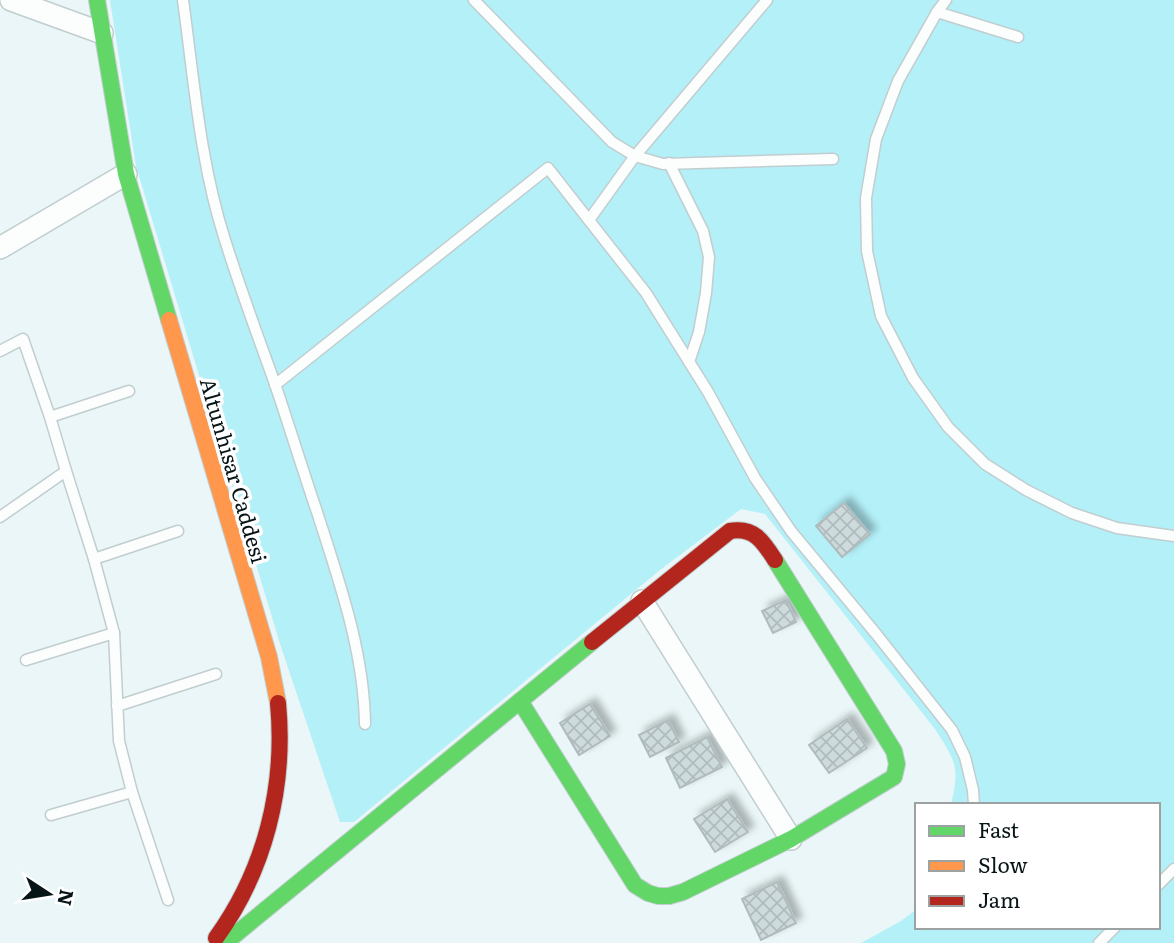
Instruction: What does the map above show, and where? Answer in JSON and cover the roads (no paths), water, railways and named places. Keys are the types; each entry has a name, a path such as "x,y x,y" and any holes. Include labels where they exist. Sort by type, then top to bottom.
{"street":[{"path":"11,0 102,33"},
{"name":"Altunhisar Caddesi","path":"97,0 126,174 277,690 279,770 273,813 260,859 241,900 213,943"},
{"path":"0,248 126,174"},
{"path":"225,943 520,701 642,601 730,531 747,530 756,535 765,546 894,751 898,763 897,771 894,777 791,839 683,892 664,898 649,895 635,885 520,701"},
{"path":"642,601 791,839"}],"lane":[{"path":"183,0 202,145 211,192 328,546 353,632 365,701 365,724"},
{"path":"474,0 612,142 635,156 663,164 833,159"},
{"path":"589,220 635,156 767,0"},
{"path":"946,0 898,81 876,139 866,198 867,251 881,316 913,377 948,427 985,464 1026,490 1072,513 1117,528 1174,536"},
{"path":"937,12 1018,37"},
{"path":"669,163 703,231 709,257 699,332 689,362"},
{"path":"275,386 548,168 646,293 708,392 755,478 791,531 952,730 965,757 974,803"},
{"path":"0,351 23,339 94,559 114,634 119,741 132,792 168,900"},
{"path":"50,417 129,391"},
{"path":"0,517 66,471"},
{"path":"94,559 178,531"},
{"path":"26,660 114,634"},
{"path":"117,706 216,674"},
{"path":"51,816 132,792"},
{"path":"1160,883 1174,869"},
{"path":"1100,943 1113,929"}]}
